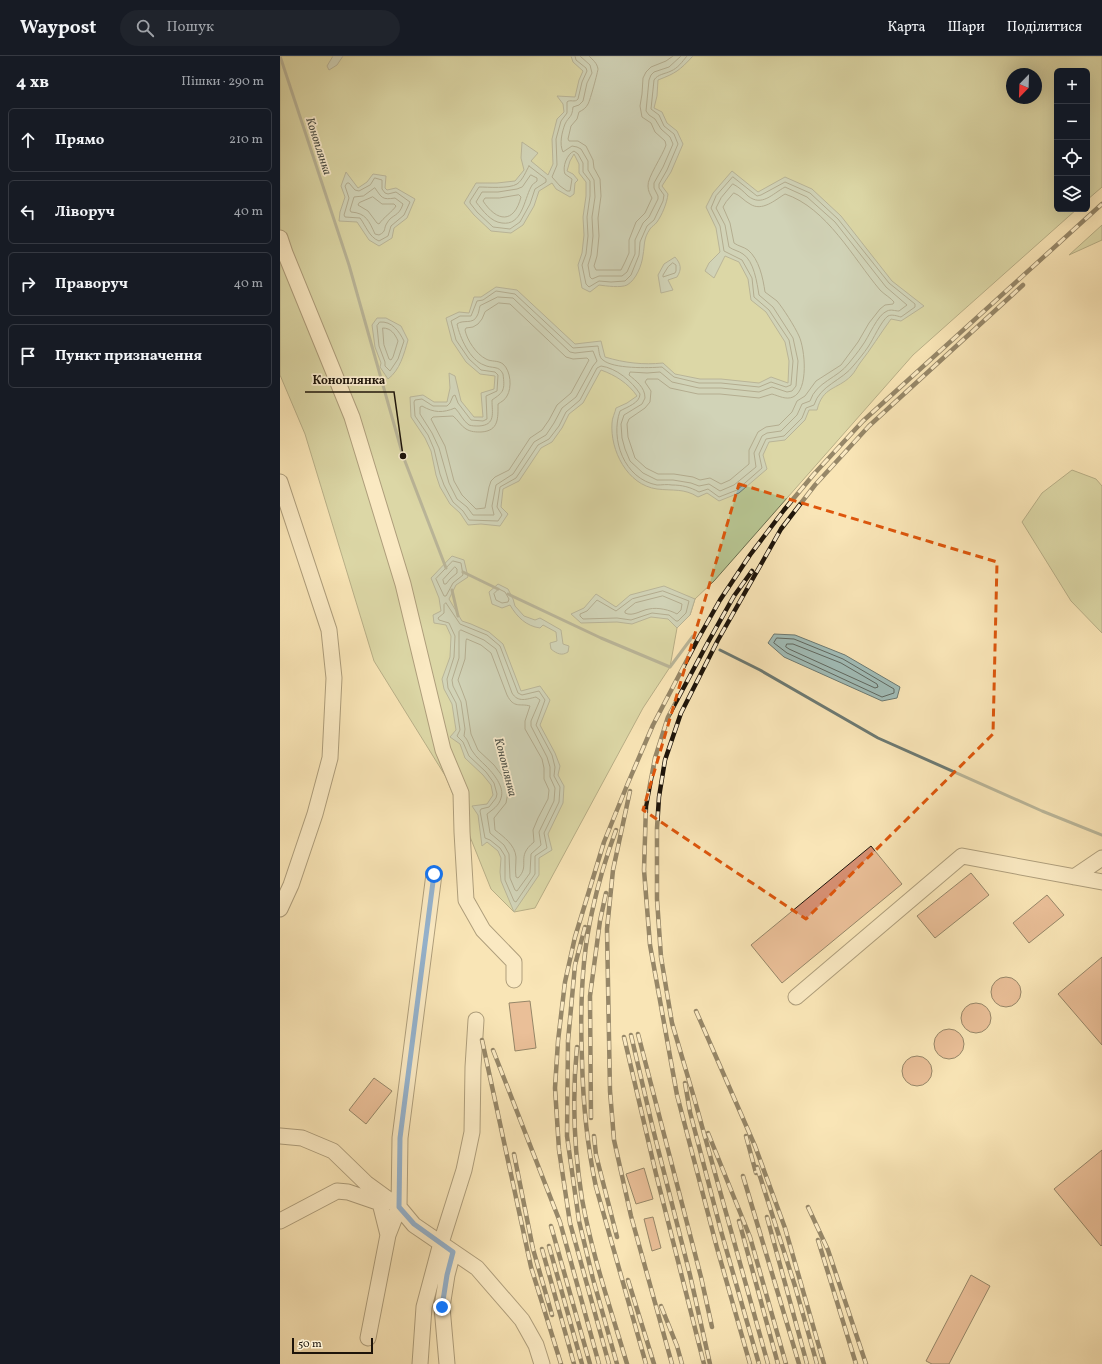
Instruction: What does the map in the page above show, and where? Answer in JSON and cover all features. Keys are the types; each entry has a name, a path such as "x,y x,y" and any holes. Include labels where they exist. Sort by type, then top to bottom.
{"street":[{"path":"280,238 352,417 403,584 443,750 461,793 466,900 483,930 514,962 514,980"},
{"path":"280,482 329,630 334,678 330,758 312,821 291,885 280,909"},
{"path":"796,997 962,856 1102,882"},
{"path":"1074,877 1102,858"},
{"path":"368,1338 388,1235 399,1207 400,1138 434,874"},
{"path":"420,1364 424,1307 447,1247 472,1132 473,1067 476,1020"},
{"path":"280,1136 302,1138 333,1151 366,1183 399,1207 414,1224 477,1268 522,1320 536,1345 542,1364"},
{"path":"366,1183 380,1203 388,1235"},
{"path":"280,1221 337,1191 348,1192 380,1203"},
{"path":"447,1247 447,1275 442,1307 447,1364"}],"highlighted area":[{"path":"739,484 997,562 993,734 806,919 643,810"}],"green space":[{"path":"280,56 1102,56 1102,187 1090,197 1090,68 1054,68 1054,212 1074,212 913,355 714,581 695,599 690,615 677,628 670,667 643,708 535,908 514,912 491,889 446,777 374,661 305,434 280,375"},
{"path":"1102,225 1102,240 1069,255"},
{"path":"1072,470 1096,479 1102,486 1102,633 1071,601 1022,522 1042,493"}],"water":[{"path":"333,56 343,56 337,65 329,70 327,66"},
{"path":"571,56 693,56 677,71 658,80 657,96 654,108 662,112 667,123 677,131 683,144 671,172 662,186 668,194 667,201 659,219 646,236 640,268 633,280 627,285 617,287 599,285 590,292 582,288 578,265 582,253 584,235 583,217 586,182 579,173 579,164 574,154 567,171 573,174 578,180 575,183 574,194 570,197 556,189 552,183 539,191 534,206 523,225 511,233 491,231 464,203 476,183 515,181 524,170 521,158 522,142 538,153 531,161 548,175 553,164 552,139 557,119 564,112 563,104 557,96 575,97 583,71 573,62"},
{"path":"732,171 758,192 785,177 812,189 841,216 892,281 924,306 901,321 891,319 854,373 827,392 820,402 817,410 809,410 805,420 785,440 769,442 763,455 767,469 739,493 719,501 707,493 698,497 683,491 657,489 646,486 637,481 622,465 617,455 612,433 612,419 616,408 637,396 630,387 621,380 601,370 583,403 569,414 562,428 552,442 541,448 519,481 503,489 501,507 508,514 500,526 481,524 468,525 460,513 450,504 440,487 431,451 425,438 411,417 410,397 423,395 434,402 447,402 450,388 449,373 455,376 461,401 474,417 483,417 481,393 494,389 495,376 480,374 466,362 452,341 446,318 459,312 469,313 474,297 481,297 496,287 517,290 575,344 601,341 605,357 634,363 663,363 675,374 700,379 721,379 759,383 771,377 788,383 789,361 785,342 766,312 751,300 748,279 739,262 725,256 714,278 705,271 709,263 720,252 716,228 706,207 713,193"},
{"path":"346,172 358,188 367,182 373,174 386,176 385,188 387,190 396,188 415,199 407,218 394,228 392,238 379,246 369,240 357,222 339,221 340,212 345,197 341,186"},
{"path":"675,257 680,264 680,271 677,277 668,280 673,290 661,293 658,275 664,264"},
{"path":"377,318 386,318 401,326 408,340 399,366 388,379 380,367 381,363 375,347 372,325"},
{"path":"452,556 464,560 468,577 456,585 449,599 462,621 489,632 503,644 521,691 540,686 550,700 540,725 555,753 560,766 558,775 564,786 563,803 548,834 552,850 539,858 539,875 514,912 501,881 501,858 498,851 487,842 482,846 478,815 472,806 487,804 493,795 491,785 465,758 460,744 450,737 456,730 452,704 444,689 442,679 450,657 451,636 446,625 434,623 433,615 441,611 439,598 431,578"},
{"path":"498,584 508,589 515,606 524,616 535,620 540,618 561,630 563,644 569,646 568,652 560,654 551,649 550,643 557,641 556,632 543,625 540,628 526,623 519,617 510,605 502,608 492,604 489,592"},
{"path":"664,586 695,599 690,615 677,628 668,619 651,617 632,624 617,622 581,623 571,614 584,608 596,594 616,607 630,595"},
{"path":"774,634 795,635 845,655 900,687 897,698 882,701 784,657 768,643"}],"building":[{"path":"871,846 902,884 782,983 751,945"},
{"path":"971,873 989,895 935,938 917,916"},
{"path":"1047,895 1064,915 1029,943 1013,923"},
{"path":"1102,957 1102,1045 1058,994"},
{"path":"1006,977 1017,981 1021,992 1017,1003 1006,1007 995,1003 991,992 995,981"},
{"path":"530,1001 536,1048 515,1051 509,1003"},
{"path":"976,1003 987,1007 991,1018 987,1029 976,1033 965,1029 961,1018 965,1007"},
{"path":"949,1029 960,1033 964,1044 960,1055 949,1059 938,1055 934,1044 938,1033"},
{"path":"917,1056 928,1060 932,1071 928,1082 917,1086 906,1082 902,1071 906,1060"},
{"path":"374,1078 392,1091 366,1124 349,1110"},
{"path":"1102,1150 1102,1245 1101,1246 1054,1189"},
{"path":"644,1168 653,1199 636,1204 626,1174"},
{"path":"653,1217 661,1248 652,1251 644,1219"},
{"path":"971,1275 990,1286 949,1364 932,1364 926,1361"}],"waterway":[{"name":"Коноплянка","path":"280,56 349,265 403,456 446,568"},
{"path":"463,572 498,589"},
{"name":"Коноплянка","path":"452,590 458,616"},
{"path":"508,594 601,638 670,667 693,636"},
{"path":"720,650 760,670 878,738 1042,811 1102,835"}],"railway":[{"path":"609,1364 570,1223 559,1150 555,1088 558,1041 565,982 575,937 604,842 628,783 653,725 720,600 750,555 784,510 814,474 863,421 1102,204"},
{"path":"768,1364 672,1023 661,957 657,899 657,828 659,797 665,760 681,713 718,640 781,529 815,485 869,426 1023,285"},
{"path":"750,1364 717,1248 677,1095 650,945 644,870 646,806 655,758 668,717 734,596 752,571"},
{"path":"630,791 613,870 607,929 610,1091 614,1140 631,1216 672,1364"},
{"path":"616,830 597,891 588,930 583,967 581,1004 583,1092 588,1139 596,1187 646,1364"},
{"path":"591,1118 590,996 600,921 606,893"},
{"path":"585,927 575,965 568,1041 567,1136 579,1221 593,1279 617,1364"},
{"path":"696,1011 755,1146 785,1228 824,1364"},
{"path":"638,1034 701,1277 712,1327"},
{"path":"631,1035 690,1275 710,1364"},
{"path":"624,1037 656,1174 704,1364"},
{"path":"482,1040 531,1267 561,1364"},
{"path":"577,1047 574,1104 577,1161 582,1199 596,1262 627,1364"},
{"path":"493,1050 560,1222 599,1364"},
{"path":"685,1083 690,1112 721,1231 759,1364"},
{"path":"708,1133 750,1237 786,1364"},
{"path":"594,1136 596,1155 617,1237"},
{"path":"746,1136 756,1173"},
{"path":"514,1154 533,1249 552,1315"},
{"path":"757,1167 795,1286 817,1364"},
{"path":"743,1176 799,1364"},
{"path":"808,1207 828,1250 866,1364"},
{"path":"767,1217 807,1364"},
{"path":"739,1221 778,1364"},
{"path":"551,1226 590,1364"},
{"path":"818,1240 856,1364"},
{"path":"549,1246 582,1364"},
{"path":"542,1249 574,1364"},
{"path":"628,1280 654,1364"},
{"path":"661,1306 677,1346 682,1364"}],"place":[{"name":"Коноплянка","path":"403,456"}],"route":[{"path":"434,874 400,1138 399,1207 414,1224 453,1252 447,1275 442,1307"}]}
